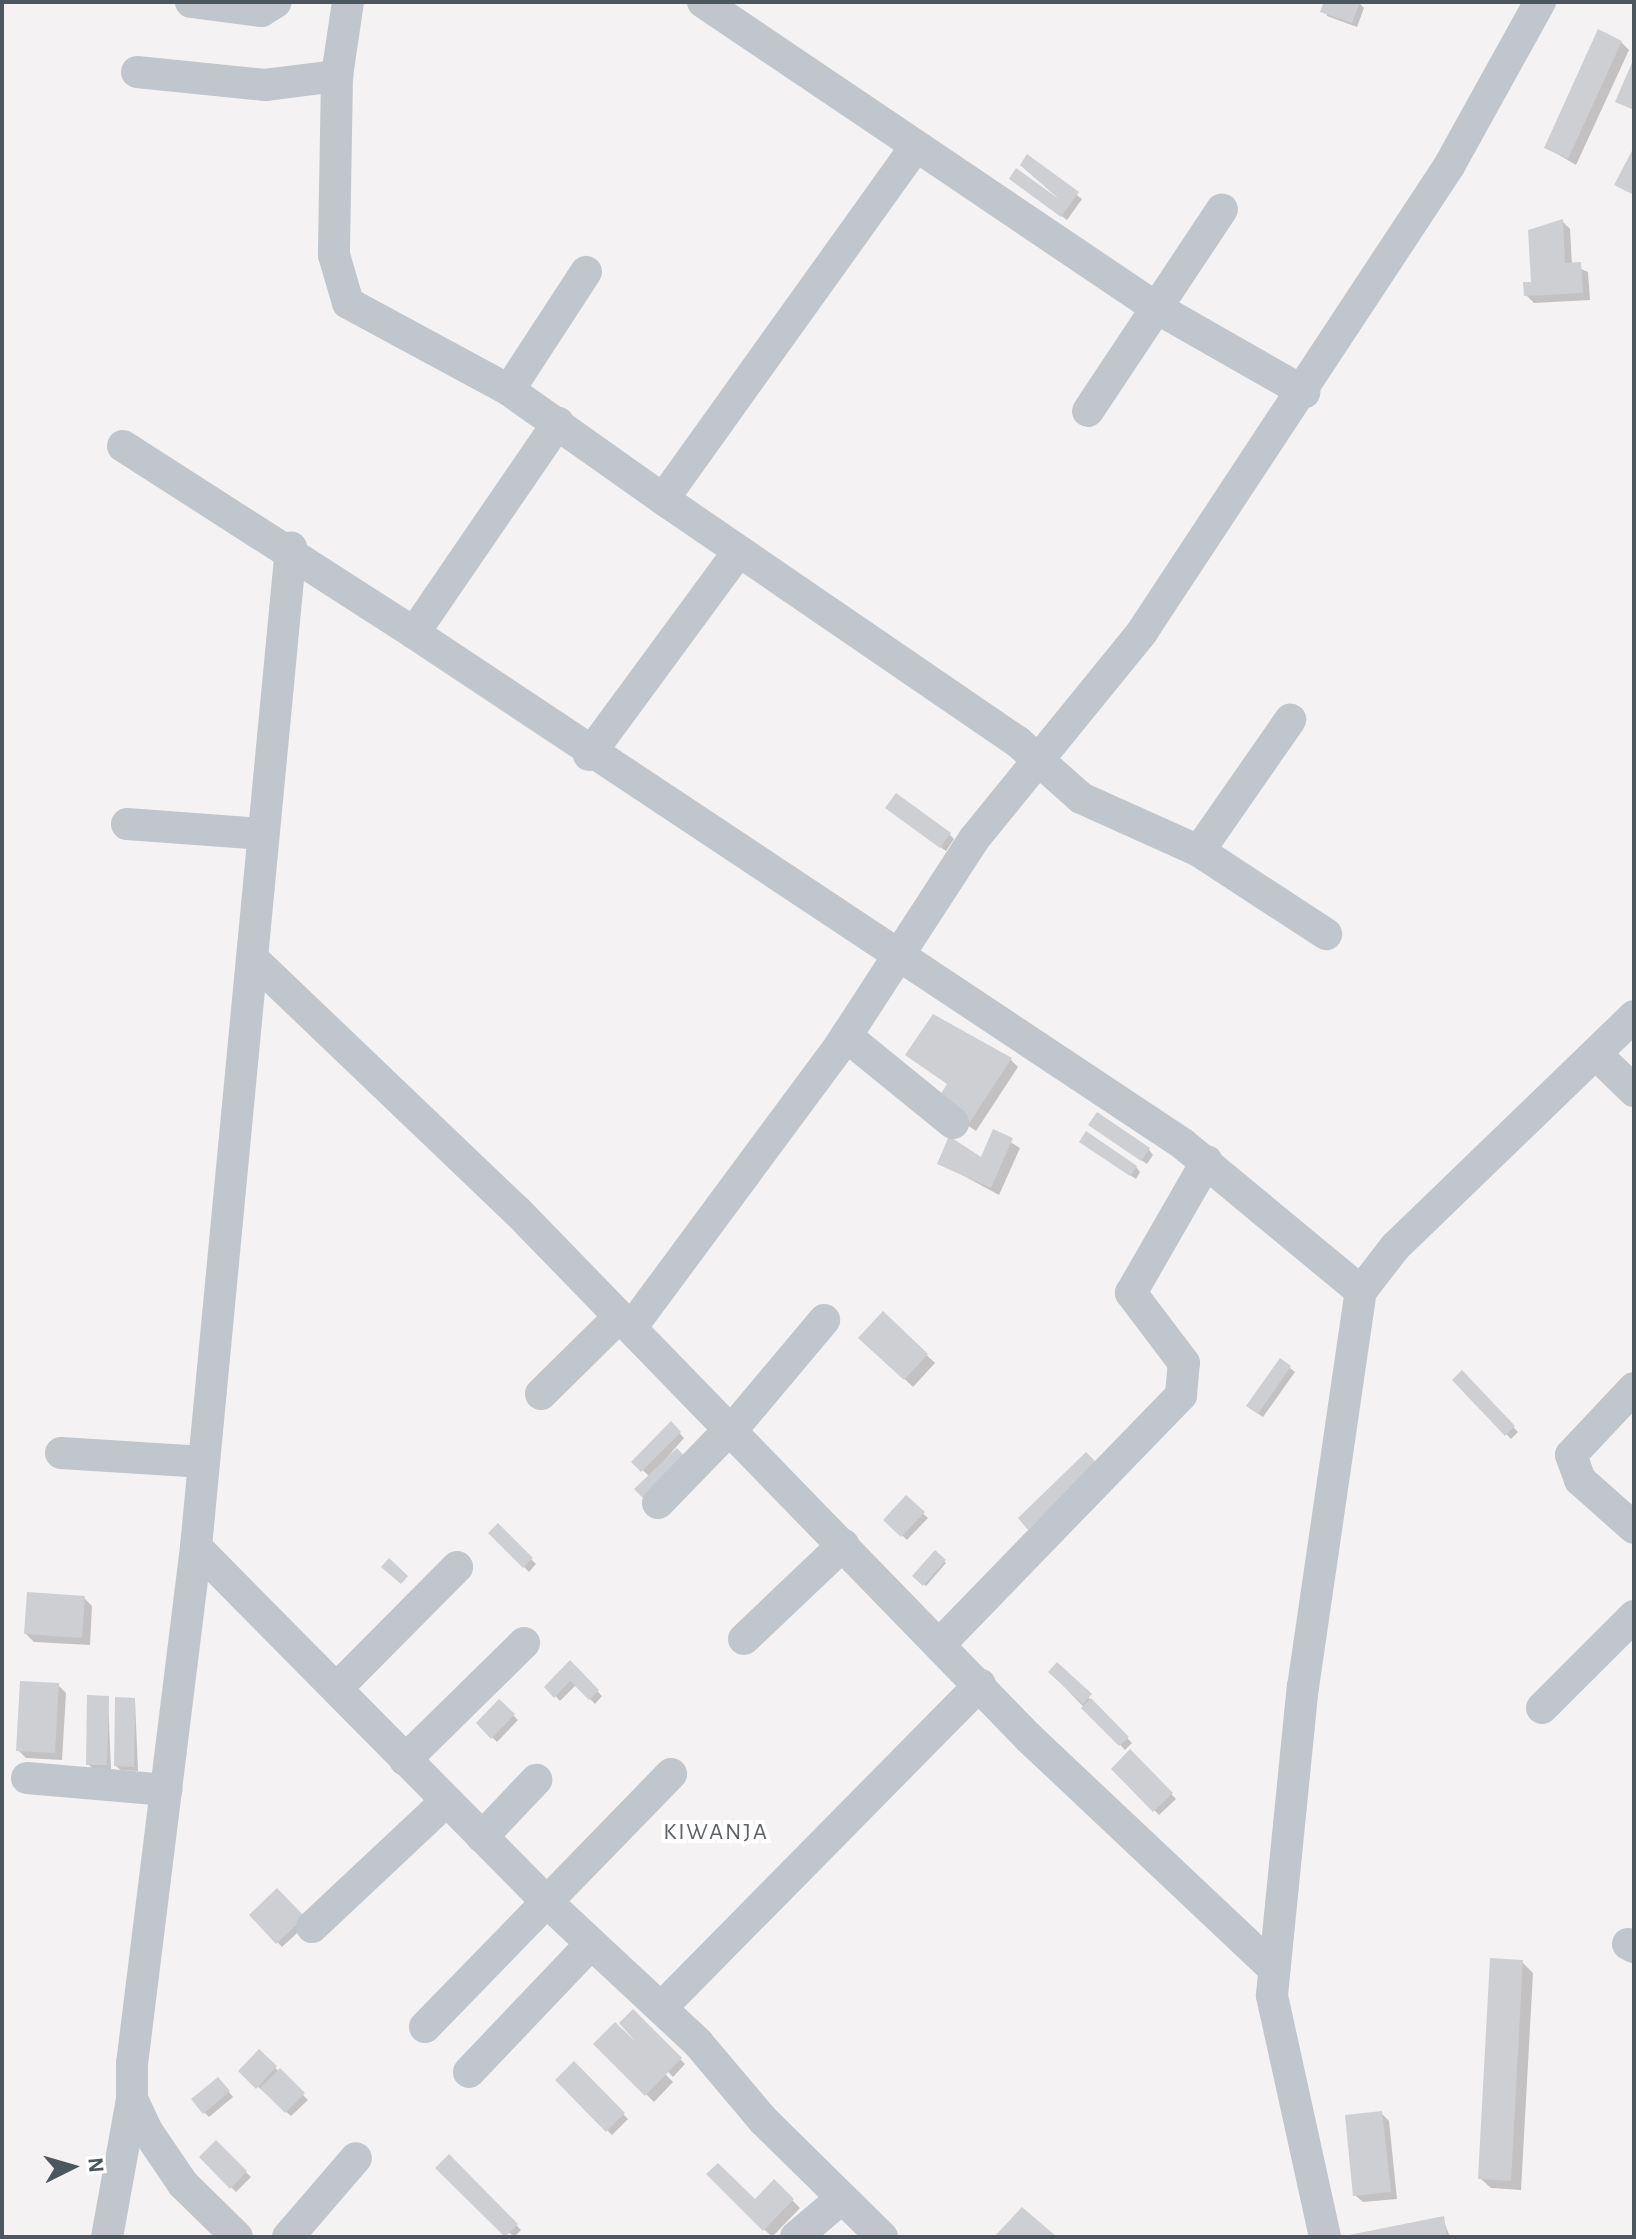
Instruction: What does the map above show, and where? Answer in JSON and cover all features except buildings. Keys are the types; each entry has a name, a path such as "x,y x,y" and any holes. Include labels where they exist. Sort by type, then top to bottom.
{"street":[{"path":"191,2 281,4"},
{"path":"348,2 337,76 338,288 348,303 509,390 558,423 738,552 1018,742 1034,761 1081,798 1199,851 1326,934"},
{"path":"703,2 1155,307 1304,392"},
{"path":"541,1394 625,1322 846,1036 1034,761 1142,632 1304,392 1449,166 1540,2"},
{"path":"137,72 265,85 337,76"},
{"path":"663,499 916,146"},
{"path":"1088,411 1222,209"},
{"path":"509,390 586,272"},
{"path":"414,633 558,423"},
{"path":"123,446 291,548 589,755 902,954 1207,1161 1361,1291"},
{"path":"107,2237 132,2099 141,1957 166,1790 196,1547 291,548"},
{"path":"589,755 738,552"},
{"path":"1199,851 1290,720"},
{"path":"127,824 262,834"},
{"path":"253,959 625,1322 939,1645 1273,1968"},
{"path":"1325,2237 1277,2030 1273,1968 1332,1456 1361,1291 1395,1247 1634,1016"},
{"path":"846,1036 953,1123"},
{"path":"1596,1054 1634,1091"},
{"path":"939,1645 1181,1395 1184,1363 1131,1293 1207,1161"},
{"path":"658,1503 730,1430 824,1320"},
{"path":"1634,1388 1571,1455 1580,1480 1634,1528"},
{"path":"61,1453 204,1462"},
{"path":"744,1639 843,1545"},
{"path":"196,1547 338,1687 405,1760 548,1903 662,2007 882,2237"},
{"path":"338,1687 457,1567"},
{"path":"1542,1708 1634,1616"},
{"path":"405,1760 524,1643"},
{"path":"662,2007 980,1685"},
{"path":"425,2027 671,1774"},
{"path":"27,1778 166,1790"},
{"path":"482,1837 536,1780"},
{"path":"312,1927 446,1801"},
{"path":"469,2072 591,1944"},
{"path":"132,2099 183,2184 237,2237"},
{"path":"288,2237 356,2158"},
{"path":"796,2237 842,2198"}],"district":[{"name":"KIWANJA","path":"716,1833"}]}
